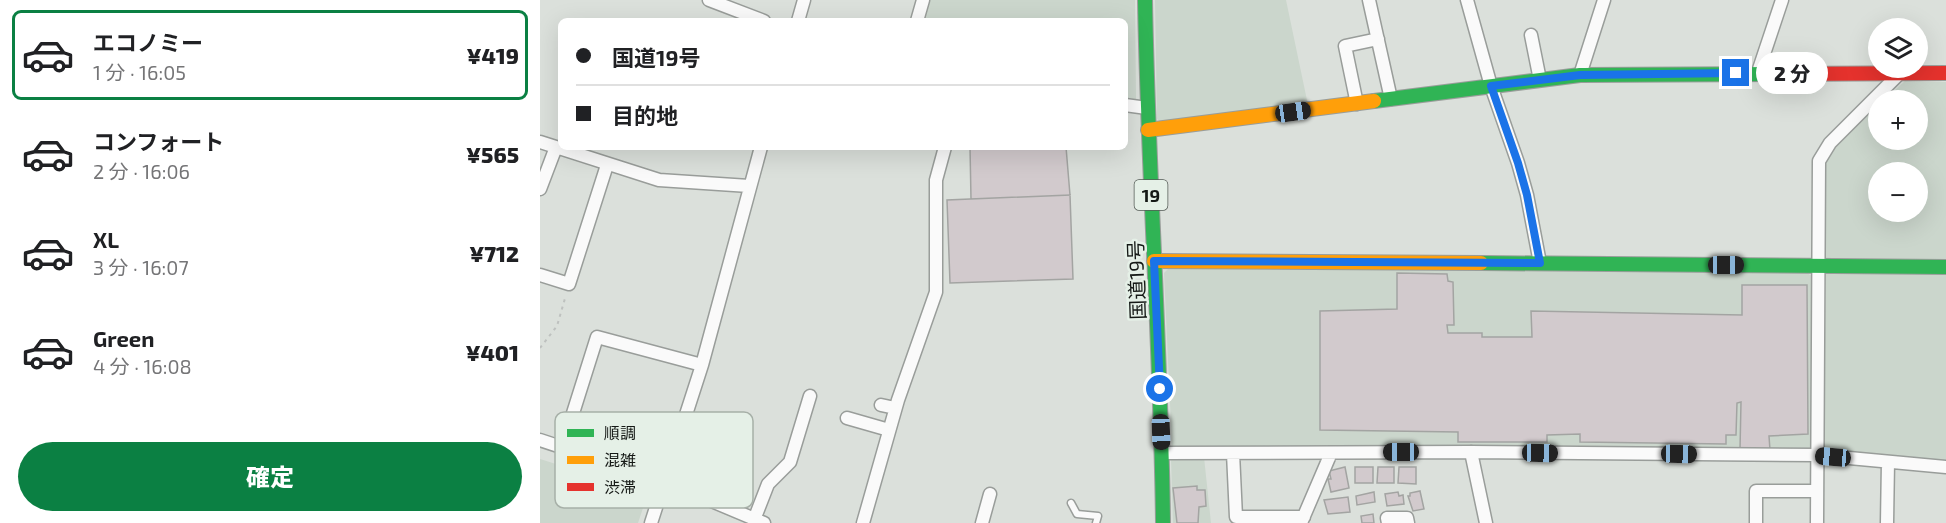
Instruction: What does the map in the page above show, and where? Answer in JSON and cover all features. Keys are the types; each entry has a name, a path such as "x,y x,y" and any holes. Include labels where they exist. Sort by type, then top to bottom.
{"main road":[{"name":"国道19号","path":"1145,0 1163,523"},
{"path":"1148,130 1580,75 1868,72"},
{"path":"1928,73 1946,73"},
{"path":"1154,261 1946,267"}],"street":[{"path":"709,0 756,18"},
{"path":"799,18 804,0"},
{"path":"918,18 923,0"},
{"path":"1369,0 1391,99"},
{"path":"1467,0 1491,86 1527,195 1540,263"},
{"path":"1580,75 1604,0"},
{"path":"1758,72 1782,0"},
{"path":"1531,35 1539,80"},
{"path":"1357,104 1345,46 1378,39"},
{"path":"1817,523 1819,161 1830,143 1895,78"},
{"path":"1128,105 1148,108"},
{"path":"540,142 556,147 540,189"},
{"path":"564,150 659,180 749,186"},
{"path":"687,412 702,365 759,150"},
{"path":"864,523 895,408 936,292 936,180 944,150"},
{"path":"540,275 570,284 607,165"},
{"path":"573,412 597,337 702,365"},
{"path":"728,508 759,521 768,484 790,462 804,402"},
{"path":"881,405 895,408"},
{"path":"847,418 889,430"},
{"path":"540,440 555,445"},
{"path":"1162,453 1471,452 1817,455 1946,467"},
{"path":"1471,452 1486,523"},
{"path":"1233,453 1236,517 1302,520 1331,453"},
{"path":"1887,462 1887,523"},
{"path":"1756,523 1756,491 1817,491"},
{"path":"982,523 990,494"},
{"path":"651,523 656,508"},
{"path":"1388,523 1387,518 1407,518 1408,523"}],"lane":[{"path":"1071,504 1077,514 1098,516 1096,523"}],"path":[{"path":"540,348 557,326 570,284"}],"shaded area":[{"path":"927,0 1135,0 1136,99 1128,100 1128,18 922,18"},
{"path":"1155,0 1286,0 1308,105 1161,122 1157,119"},
{"path":"1905,81 1946,82 1946,260 1825,259 1824,165 1834,145 1868,115 1868,150 1928,150 1928,90 1895,90"},
{"path":"1168,269 1806,272 1813,277 1812,451 1172,447 1164,273"},
{"path":"1826,273 1946,274 1946,461 1823,451"},
{"path":"1204,457 1211,523 1173,523 1171,459"},
{"path":"540,459 555,464 555,508 643,508 638,523 540,523"}],"building":[{"path":"970,150 1066,150 1070,195 971,199"},
{"path":"1070,195 1073,279 950,283 947,200"},
{"path":"1397,273 1447,274 1448,281 1453,282 1454,325 1447,325 1448,333 1482,333 1482,337 1532,337 1531,311 1742,315 1742,285 1807,285 1808,434 1769,436 1770,450 1740,450 1741,402 1737,403 1736,435 1726,435 1726,444 1580,442 1580,434 1547,435 1547,442 1458,442 1458,432 1320,430 1320,311 1397,309"},
{"path":"1345,467 1349,488 1331,492 1329,471"},
{"path":"1355,467 1373,467 1373,483 1355,483"},
{"path":"1378,467 1394,467 1394,483 1377,483"},
{"path":"1399,467 1416,467 1416,484 1398,483"},
{"path":"1197,486 1197,490 1205,490 1206,506 1199,507 1198,523 1177,523 1173,488"},
{"path":"1420,491 1424,509 1413,511 1408,496 1410,493"},
{"path":"1374,492 1375,502 1357,505 1356,496"},
{"path":"1398,492 1399,496 1403,495 1404,504 1387,506 1385,494"},
{"path":"1348,497 1350,512 1328,514 1324,500"},
{"path":"1373,514 1374,523 1362,523 1361,516"}],"traffic: fast":[{"path":"1145,0 1163,523"},
{"path":"1374,101 1580,75 1782,74"},
{"path":"1481,263 1946,267"}],"traffic: slow":[{"path":"1148,130 1374,101"},
{"path":"1154,261 1481,263"}],"traffic: jam":[{"path":"1782,74 1946,73"}],"route":[{"path":"1160,389 1154,261 1540,263 1527,195 1491,86 1580,75 1736,73"}]}
